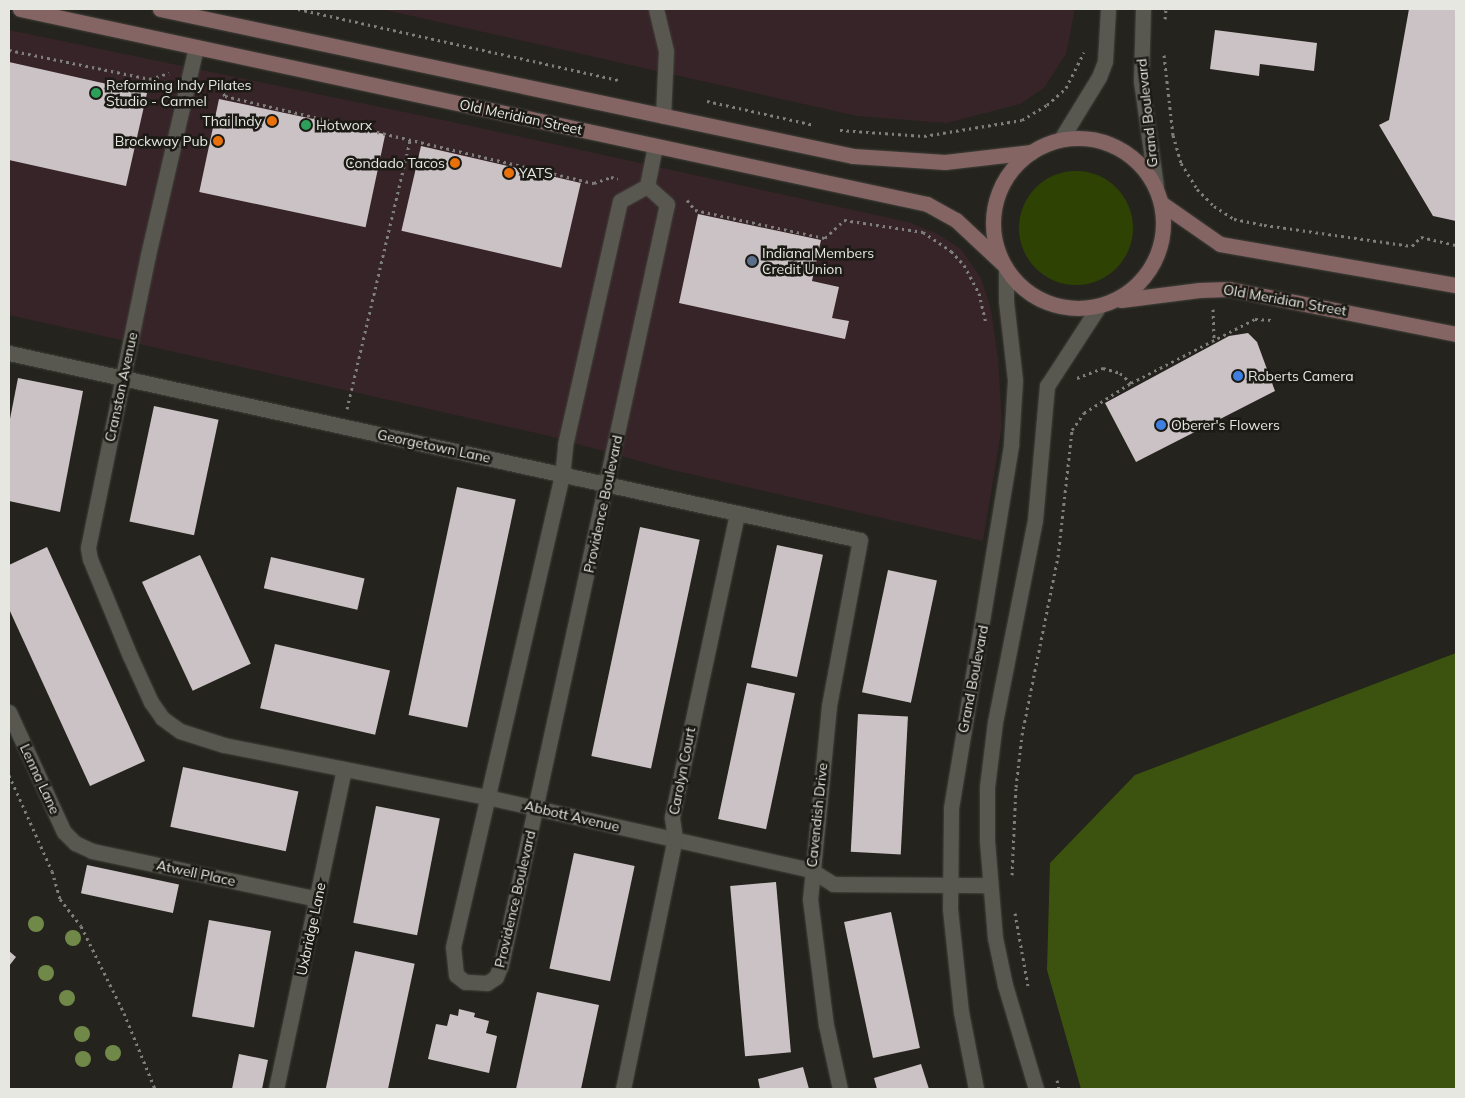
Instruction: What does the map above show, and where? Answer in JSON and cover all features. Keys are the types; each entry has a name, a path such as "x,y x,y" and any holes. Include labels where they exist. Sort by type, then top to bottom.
{"main road":[{"name":"Old Meridian Street","path":"20,9 927,204 956,220 1004,266"},
{"path":"160,9 203,13 664,116 853,156 946,162 1031,152 1061,139 1084,137 1106,142 1132,157 1156,186 1161,203 1163,237 1151,269 1127,294 1106,304 1072,309 1046,302 1023,288 1004,266 993,233 995,202 1009,173 1031,152"},
{"path":"1161,203 1220,244 1456,285"},
{"name":"Old Meridian Street","path":"1106,304 1137,296 1229,289 1456,334"}],"street":[{"path":"656,9 666,50 664,116"},
{"path":"1061,139 1070,120 1093,89 1105,61 1108,9"},
{"name":"Grand Boulevard","path":"1143,9 1141,81 1156,186"},
{"name":"Cranston Avenue","path":"161,716 130,656 90,559 88,548 123,377 196,47"},
{"path":"647,186 655,146"},
{"name":"Providence Boulevard","path":"647,186 667,204 608,486 502,965 496,977 487,983 465,982 456,975 453,947 562,476 565,445 620,201 647,186"},
{"name":"Grand Boulevard","path":"976,1089 957,983 951,884 951,808 1011,444 1015,380 1004,266"},
{"path":"1036,1089 1005,985 995,938 989,885 987,787 995,722 1035,520 1045,397 1050,380 1106,304"},
{"name":"Georgetown Lane","path":"9,353 860,540"},
{"name":"Carolyn Court","path":"624,1089 675,839 672,817 737,513"},
{"name":"Cavendish Drive","path":"840,1089 826,1025 813,941 811,870 829,706 860,540"},
{"name":"Lenna Lane","path":"9,712 64,832 75,843"},
{"name":"Abbott Avenue","path":"161,716 180,731 224,745 487,797 811,870 833,884 989,885"},
{"name":"Uxbridge Lane","path":"276,1089 318,899 344,769"},
{"name":"Atwell Place","path":"75,843 92,851 318,899"}],"path":[{"path":"298,9 619,80"},
{"path":"9,50 150,79 171,73"},
{"path":"831,129 902,136 946,134 1022,120 1047,106 1066,88 1076,70"},
{"path":"1165,81 1181,163 1197,189 1214,206 1234,219 1412,246 1421,237 1456,245"},
{"path":"216,83 225,96 594,183 611,178"},
{"path":"707,101 822,127"},
{"path":"946,134 948,142"},
{"path":"343,426 410,139"},
{"path":"684,196 695,210 825,238 844,220 923,232 950,251 964,265 979,293 987,328"},
{"path":"1230,225 1234,219"},
{"path":"1213,309 1214,341"},
{"path":"1012,879 1016,788 1022,734 1058,557 1072,430 1084,414 1131,383 1255,319 1282,321"},
{"path":"1071,386 1085,373 1103,368 1120,373 1131,383"},
{"path":"9,775 52,871 60,899 81,926 120,1004 155,1089"},
{"path":"1014,904 1029,990"},
{"path":"1055,1075 1060,1089"}],"shaded area":[{"path":"381,9 1075,9 1066,54 1044,88 1020,104 947,123 857,116"},
{"path":"9,30 462,124 908,222 936,233 961,249 981,278 991,309 998,358 1002,426 983,541 668,469 545,435 9,315"}],"green space":[{"path":"1076,171 1098,175 1108,180 1124,196 1129,206 1133,228 1129,250 1124,260 1108,276 1098,281 1076,285 1054,281 1044,276 1028,260 1023,250 1019,228 1023,206 1028,196 1044,180 1054,175"},
{"path":"1456,653 1456,1089 1081,1089 1047,970 1050,863 1135,775"}],"building":[{"path":"1409,9 1456,9 1456,221 1433,216 1379,125 1389,120"},
{"path":"1215,30 1317,43 1314,71 1260,64 1259,76 1210,69"},
{"path":"9,62 147,93 126,186 9,160"},
{"path":"219,99 385,134 366,227 199,192"},
{"path":"421,146 581,183 561,268 401,231"},
{"name":"Indiana Members Credit Union","path":"698,214 821,240 812,281 839,287 832,318 849,321 845,339 679,303"},
{"path":"1248,333 1257,342 1275,391 1136,462 1105,403 1229,336"},
{"path":"18,378 83,391 60,512 9,501 9,424"},
{"path":"154,406 219,420 194,535 129,521"},
{"path":"457,487 516,499 467,727 409,715"},
{"path":"640,527 700,540 651,769 591,756"},
{"path":"777,545 823,555 797,677 751,667"},
{"path":"47,547 145,761 90,786 9,609 9,565"},
{"path":"200,555 251,664 193,691 142,582"},
{"path":"271,557 365,579 357,610 264,588"},
{"path":"888,570 937,580 911,703 862,692"},
{"path":"275,644 390,671 375,735 260,708"},
{"path":"747,683 795,693 766,829 718,819"},
{"path":"858,714 908,717 901,854 851,852"},
{"path":"183,767 298,792 286,851 170,827"},
{"path":"376,806 440,818 417,935 353,923"},
{"path":"574,853 635,866 610,981 549,968"},
{"path":"87,865 179,885 173,913 81,893"},
{"path":"776,882 791,1052 745,1056 730,886"},
{"path":"891,912 920,1048 873,1058 844,922"},
{"path":"209,920 271,931 254,1027 192,1017"},
{"path":"9,951 16,957 9,966"},
{"path":"355,951 415,964 388,1089 326,1089"},
{"path":"537,992 599,1005 581,1089 516,1089"},
{"path":"459,1009 475,1013 474,1017 489,1021 486,1033 497,1036 489,1073 428,1059 436,1024 447,1026 450,1014 458,1016"},
{"path":"239,1054 268,1060 262,1089 232,1089"},
{"path":"921,1064 929,1089 877,1089 874,1078"},
{"path":"803,1067 809,1089 760,1089 758,1079"}],"place":[{"name":"Reforming Indy Pilates Studio - Carmel","path":"96,93"},
{"name":"Thai Indy","path":"272,121"},
{"name":"Hotworx","path":"306,125"},
{"name":"Brockway Pub","path":"218,141"},
{"name":"Condado Tacos","path":"455,163"},
{"name":"YATS","path":"509,173"},
{"name":"Indiana Members Credit Union","path":"752,261"},
{"name":"Roberts Camera","path":"1238,376"},
{"name":"Oberer's Flowers","path":"1161,425"}]}
